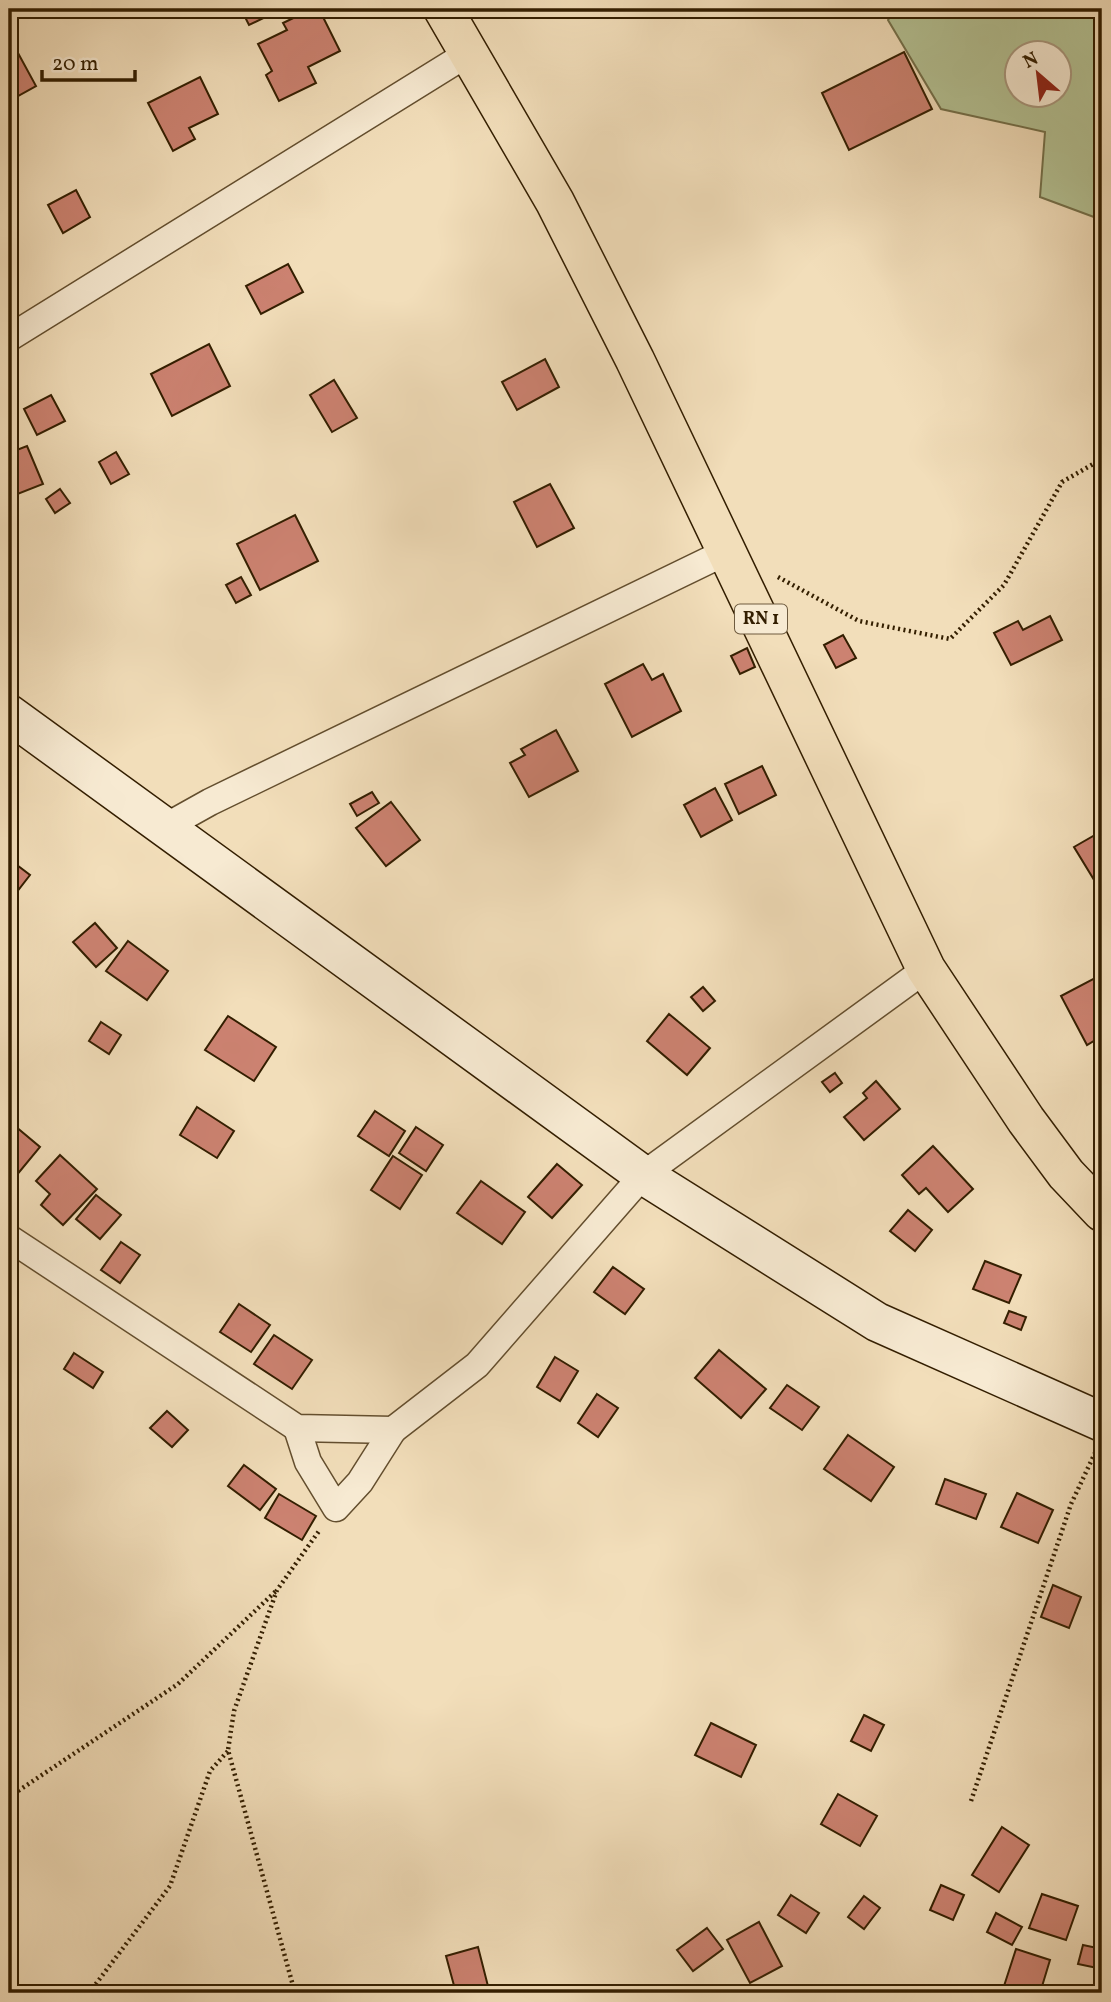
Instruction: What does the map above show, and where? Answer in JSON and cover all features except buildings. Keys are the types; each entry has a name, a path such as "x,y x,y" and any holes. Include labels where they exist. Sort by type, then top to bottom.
{"main road":[{"name":"RN 1","path":"443,9 555,202 728,551 926,969 1026,1120 1066,1174 1102,1212"}],"street":[{"path":"9,338 467,54"},
{"path":"167,826 210,802 728,551"},
{"path":"9,714 167,826 643,1175 877,1322 1100,1434"},
{"path":"298,1428 308,1462 337,1508 360,1482 393,1430 477,1365 643,1175 926,969"},
{"path":"9,1238 298,1428 393,1430"}],"path":[{"path":"776,576 859,621 950,639 1004,586 1062,482 1102,459"},
{"path":"971,1801 1071,1504 1100,1434"},
{"path":"9,1797 178,1684 276,1590 337,1508"},
{"path":"276,1590 234,1711 228,1751 295,1993"},
{"path":"89,1993 170,1886 210,1771 228,1751"}],"green space":[{"path":"896,9 1102,9 1102,220 1040,197 1045,132 941,109 888,20"}]}
